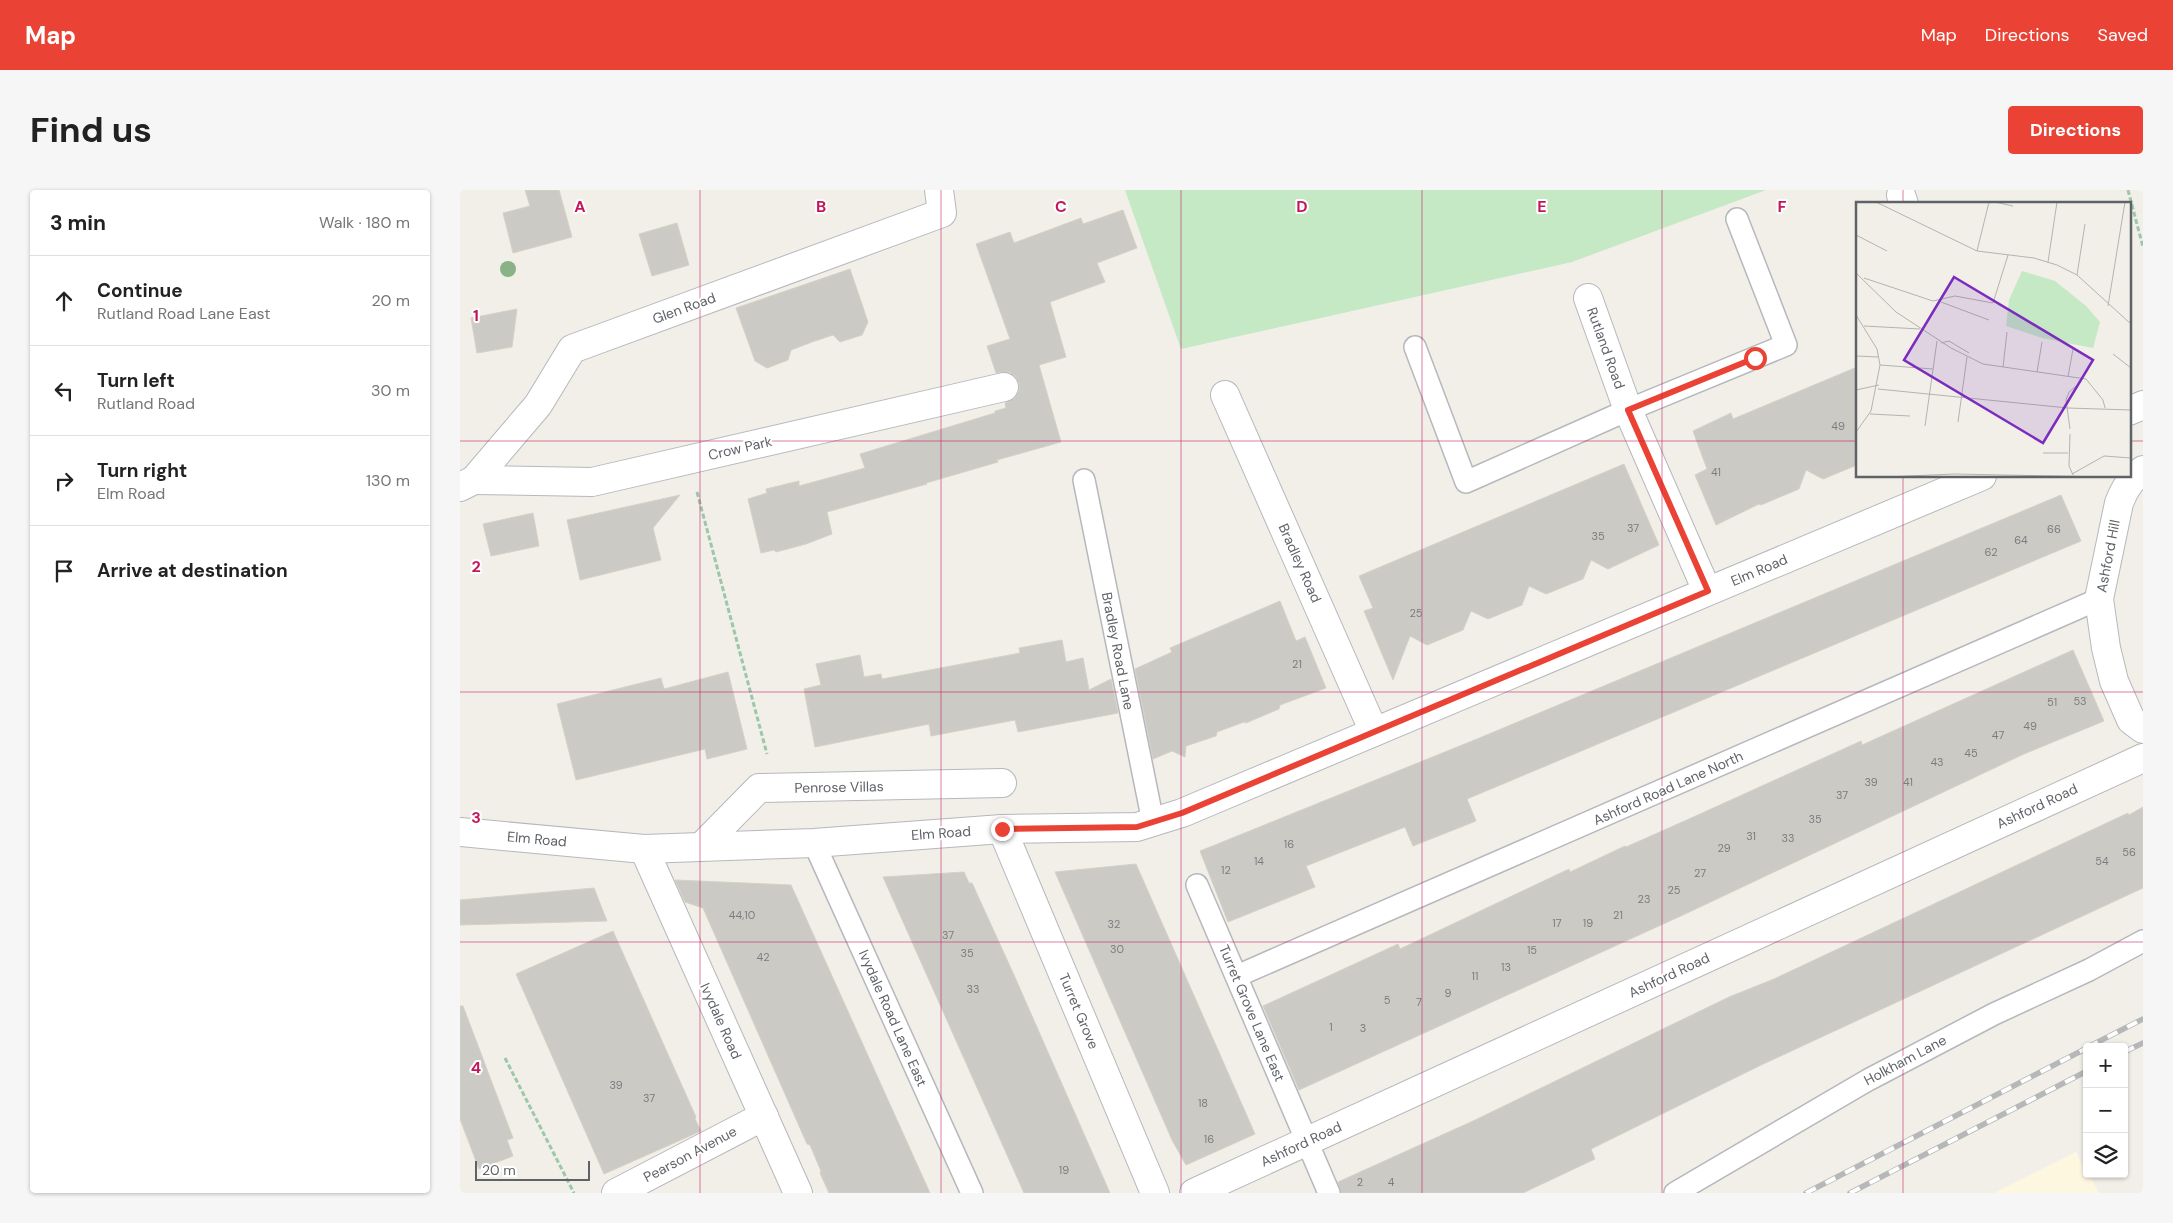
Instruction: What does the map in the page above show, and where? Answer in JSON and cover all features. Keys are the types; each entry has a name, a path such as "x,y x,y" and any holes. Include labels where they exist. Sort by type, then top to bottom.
{"street":[{"name":"Glen Road","path":"467,484 538,405 572,349 942,213 939,190"},
{"name":"Rutland Road","path":"1588,298 1628,410 1708,591"},
{"name":"Crow Park","path":"467,484 592,482 1004,387"},
{"name":"Bradley Road","path":"1225,395 1374,732"},
{"path":"2130,411 2143,406"},
{"name":"Ashford Hill","path":"2143,470 2132,478 2124,488 2119,503 2099,599 2106,648 2114,681 2131,720 2143,728"},
{"name":"Elm Road","path":"460,832 644,849 814,843 1002,829 1137,827 1182,813 1977,478"},
{"name":"Ashford Road","path":"1194,1193 2143,758"},
{"name":"Penrose Villas","path":"701,847 760,788 1002,783"},
{"name":"Turret Grove","path":"1002,829 1155,1193"},
{"name":"Ivydale Road","path":"644,849 798,1193"},
{"name":"Pearson Avenue","path":"616,1193 764,1116"}],"lane":[{"path":"1415,348 1466,482 1628,410 1786,345 1737,219"},
{"name":"Bradley Road Lane","path":"1084,480 1153,822"},
{"name":"Ashford Road Lane North","path":"1237,976 2099,599"},
{"name":"Ivydale Road Lane East","path":"814,843 972,1193"},
{"name":"Turret Grove Lane East","path":"1197,885 1306,1142"},
{"name":"Holkham Lane","path":"1675,1193 1868,1080 1994,1014 2089,970 2143,941"},
{"path":"1306,1142 1329,1193"}],"path":[{"path":"2128,190 2143,247"},
{"path":"688,460 776,788"},
{"path":"505,1058 574,1193"}],"shaded area":[{"path":"2076,1152 2083,1166 2083,1178 2091,1178 2099,1193 1994,1193"}],"green space":[{"path":"1125,190 1766,190 1572,262 1181,349"}],"building":[{"path":"525,190 559,190 572,237 513,253 503,213 530,206"},
{"path":"1123,210 1137,248 1097,263 1105,282 1050,302 1066,357 1039,365 1061,442 997,460 998,462 927,484 827,512 832,534 806,544 776,552 774,550 761,553 748,499 767,493 766,489 799,481 799,486 865,468 860,454 995,413 995,411 1006,408 1005,403 1015,398 1019,391 1019,383 1015,376 1009,372 996,373 987,346 1010,339 976,244 1010,232 1014,243 1081,218 1083,224"},
{"path":"677,223 689,265 652,276 639,234"},
{"path":"850,269 868,322 862,335 840,342 833,335 812,342 791,350 788,360 767,368 755,361 736,308"},
{"path":"517,309 512,347 477,353 471,318"},
{"path":"1856,367 1856,465 1823,479 1806,470 1799,489 1761,505 1759,504 1716,525 1695,475 1707,469 1693,431 1731,413 1733,419"},
{"path":"1624,464 1659,545 1608,569 1591,560 1583,579 1546,594 1529,586 1522,605 1488,619 1471,611 1463,630 1427,645 1410,636 1393,680 1364,611 1373,608 1359,576"},
{"path":"680,495 653,528 661,560 580,580 567,520"},
{"path":"2061,495 2081,541 1467,799 1476,821 1413,846 1405,827 1306,866 1315,887 1228,922 1200,851 1477,739"},
{"path":"533,513 539,546 491,556 483,524"},
{"path":"1280,601 1296,641 1305,637 1326,688 1280,705 1279,709 1246,723 1244,722 1217,732 1216,736 1186,746 1185,757 1172,751 1153,759 1135,669 1172,652 1170,648"},
{"path":"1062,640 1066,662 1083,658 1089,690 1111,679 1118,713 1018,732 1015,720 931,736 929,724 815,747 804,689 821,685 816,664 860,655 864,677 881,674 882,679 1020,653 1019,648"},
{"path":"2073,650 2104,721 2024,754 1683,915 1299,1090 1263,1006 1398,944 1400,949 1569,869 1570,872 1861,741 1862,745"},
{"path":"728,672 747,749 707,759 705,749 576,780 557,704 661,678 664,689"},
{"path":"2143,807 2143,888 1759,1066 1591,1149 1595,1159 1523,1193 1341,1193 1338,1182 1473,1121 1729,997 1774,979"},
{"path":"1136,864 1255,1134 1186,1165 1172,1140 1055,872"},
{"path":"964,872 969,883 972,883 1014,975 1110,1193 1024,1193 883,877"},
{"path":"675,880 791,885 930,1193 829,1193 810,1145 807,1144 703,908 685,902"},
{"path":"594,888 607,921 460,925 460,900"},
{"path":"613,931 701,1131 604,1174 516,974"},
{"path":"460,1006 463,1006 513,1138 507,1140 513,1156 479,1169 460,1119"}],"railway":[{"path":"2096,1043 2143,1019"},
{"path":"2128,1050 2143,1043"},
{"path":"1806,1193 2083,1050"},
{"path":"1850,1193 2083,1073"}],"route":[{"path":"1002,829 1137,827 1182,813 1708,591 1628,410 1755,358"}]}
